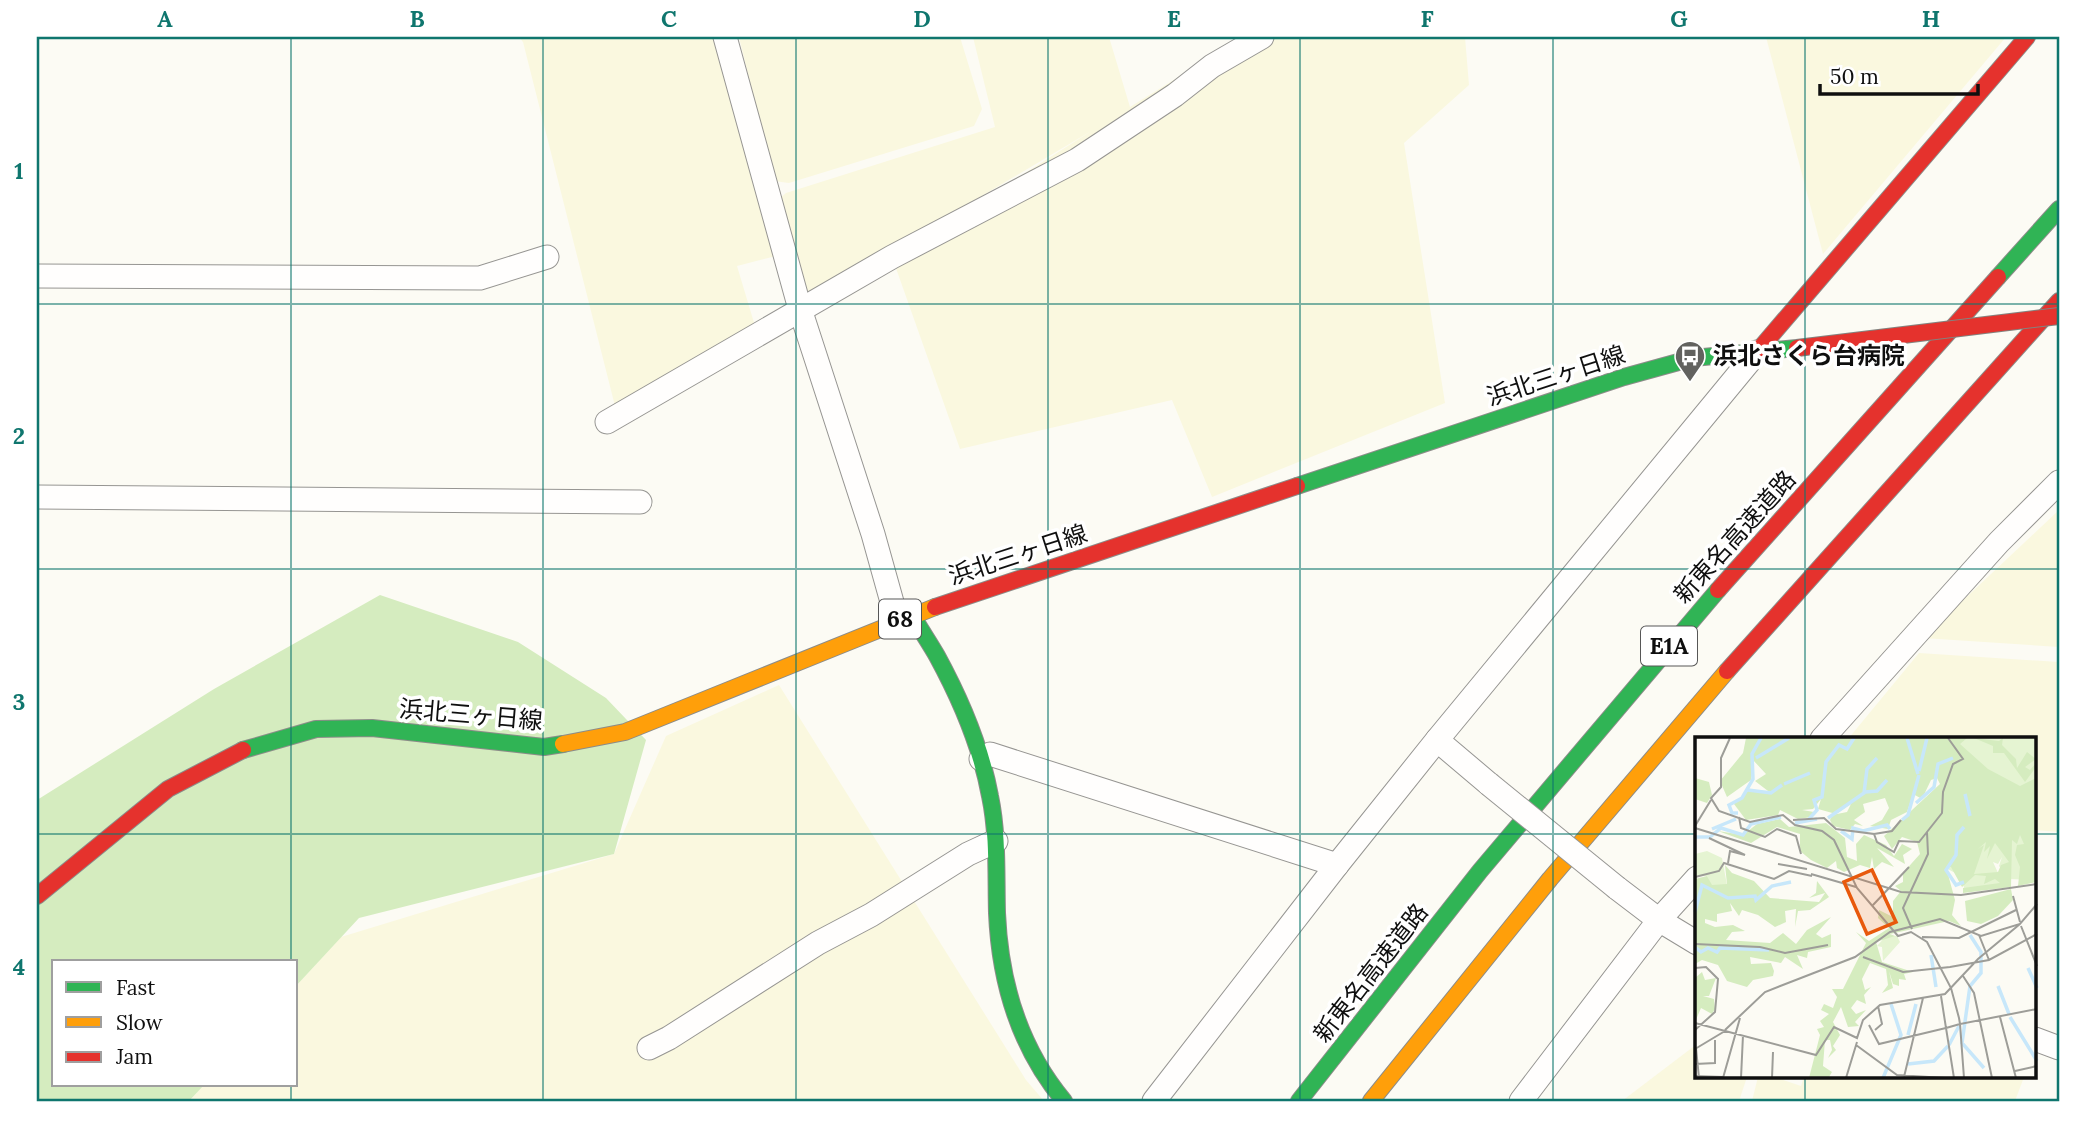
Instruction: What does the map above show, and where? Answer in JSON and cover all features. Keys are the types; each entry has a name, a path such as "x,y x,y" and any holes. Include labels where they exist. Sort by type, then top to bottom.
{"main road":[{"path":"1757,352 2027,37"},
{"name":"新東名高速道路","path":"1299,1101 1503,842 1716,591 2056,212"},
{"name":"E1A","path":"1371,1101 1550,879 1768,623 2059,301"},
{"name":"浜北三ヶ日線","path":"37,896 169,789 237,751 316,729 372,728 544,747 625,732 904,618 1624,377 1693,358 2059,316"},
{"path":"904,618 937,656 981,759 991,800 996,841 998,934 1007,991 1025,1044 1064,1101"}],"street":[{"path":"725,37 800,309 873,534 904,618"},
{"path":"607,422 892,257 1077,160 1175,95 1212,66 1262,37"},
{"path":"37,276 480,278 547,257"},
{"path":"1154,1101 1437,740 1757,352"},
{"path":"1824,737 1999,542 2059,482"},
{"path":"37,497 640,502"},
{"path":"1437,740 1617,888 1659,920 1695,942"},
{"path":"981,759 990,754 1337,865"},
{"path":"649,1048 818,943 871,915 968,854 996,841"},
{"path":"1521,1101 1659,920 1695,880"},
{"path":"2036,1039 2059,1048"}],"shaded area":[{"path":"519,37 718,37 776,256 737,266 755,326 616,410 523,42"},
{"path":"739,37 960,37 982,109 974,126 789,183 774,181"},
{"path":"973,37 1109,37 1130,107 1243,37 1465,37 1469,85 1404,143 1445,403 1212,497 1172,400 960,449 892,257 1093,130 825,289 805,296 779,199 786,193 995,127"},
{"path":"1766,37 2006,37 1823,254"},
{"path":"2059,510 2059,647 1923,638"},
{"path":"1919,653 2059,662 2059,832 2036,830 2036,737 1850,737"},
{"path":"779,685 1026,1080 1044,1101 189,1101 203,1086 298,1086 298,984 341,937 614,854 666,736"},
{"path":"1695,1046 1695,1078 1747,1078 1739,1101 1622,1101"},
{"path":"1758,1078 1777,1078 1801,1086 1804,1078 2024,1078 2015,1101 1752,1101"}],"green space":[{"path":"380,595 518,642 606,698 646,740 614,854 359,918 298,984 298,960 52,960 52,1086 203,1086 189,1101 37,1101 37,800 214,689"}],"traffic: fast":[{"path":"1998,277 2059,209"},
{"path":"1297,486 1624,377 1693,358 1797,348"},
{"path":"1299,1101 1480,871 1718,590"},
{"path":"912,615 954,690 981,760 994,825 999,939 1008,989 1015,1013 1035,1059 1064,1101"},
{"path":"243,750 316,729 372,728 544,747 563,744"}],"traffic: slow":[{"path":"563,744 625,732 935,607"},
{"path":"1371,1101 1550,879 1727,671"}],"traffic: jam":[{"path":"1757,352 2027,37"},
{"path":"1718,590 1998,277"},
{"path":"1727,671 2059,301"},
{"path":"1797,348 2059,316"},
{"path":"935,607 1297,486"},
{"path":"37,896 168,789 243,750"}],"place":[{"name":"浜北さくら台病院","path":"1690,383"}]}
